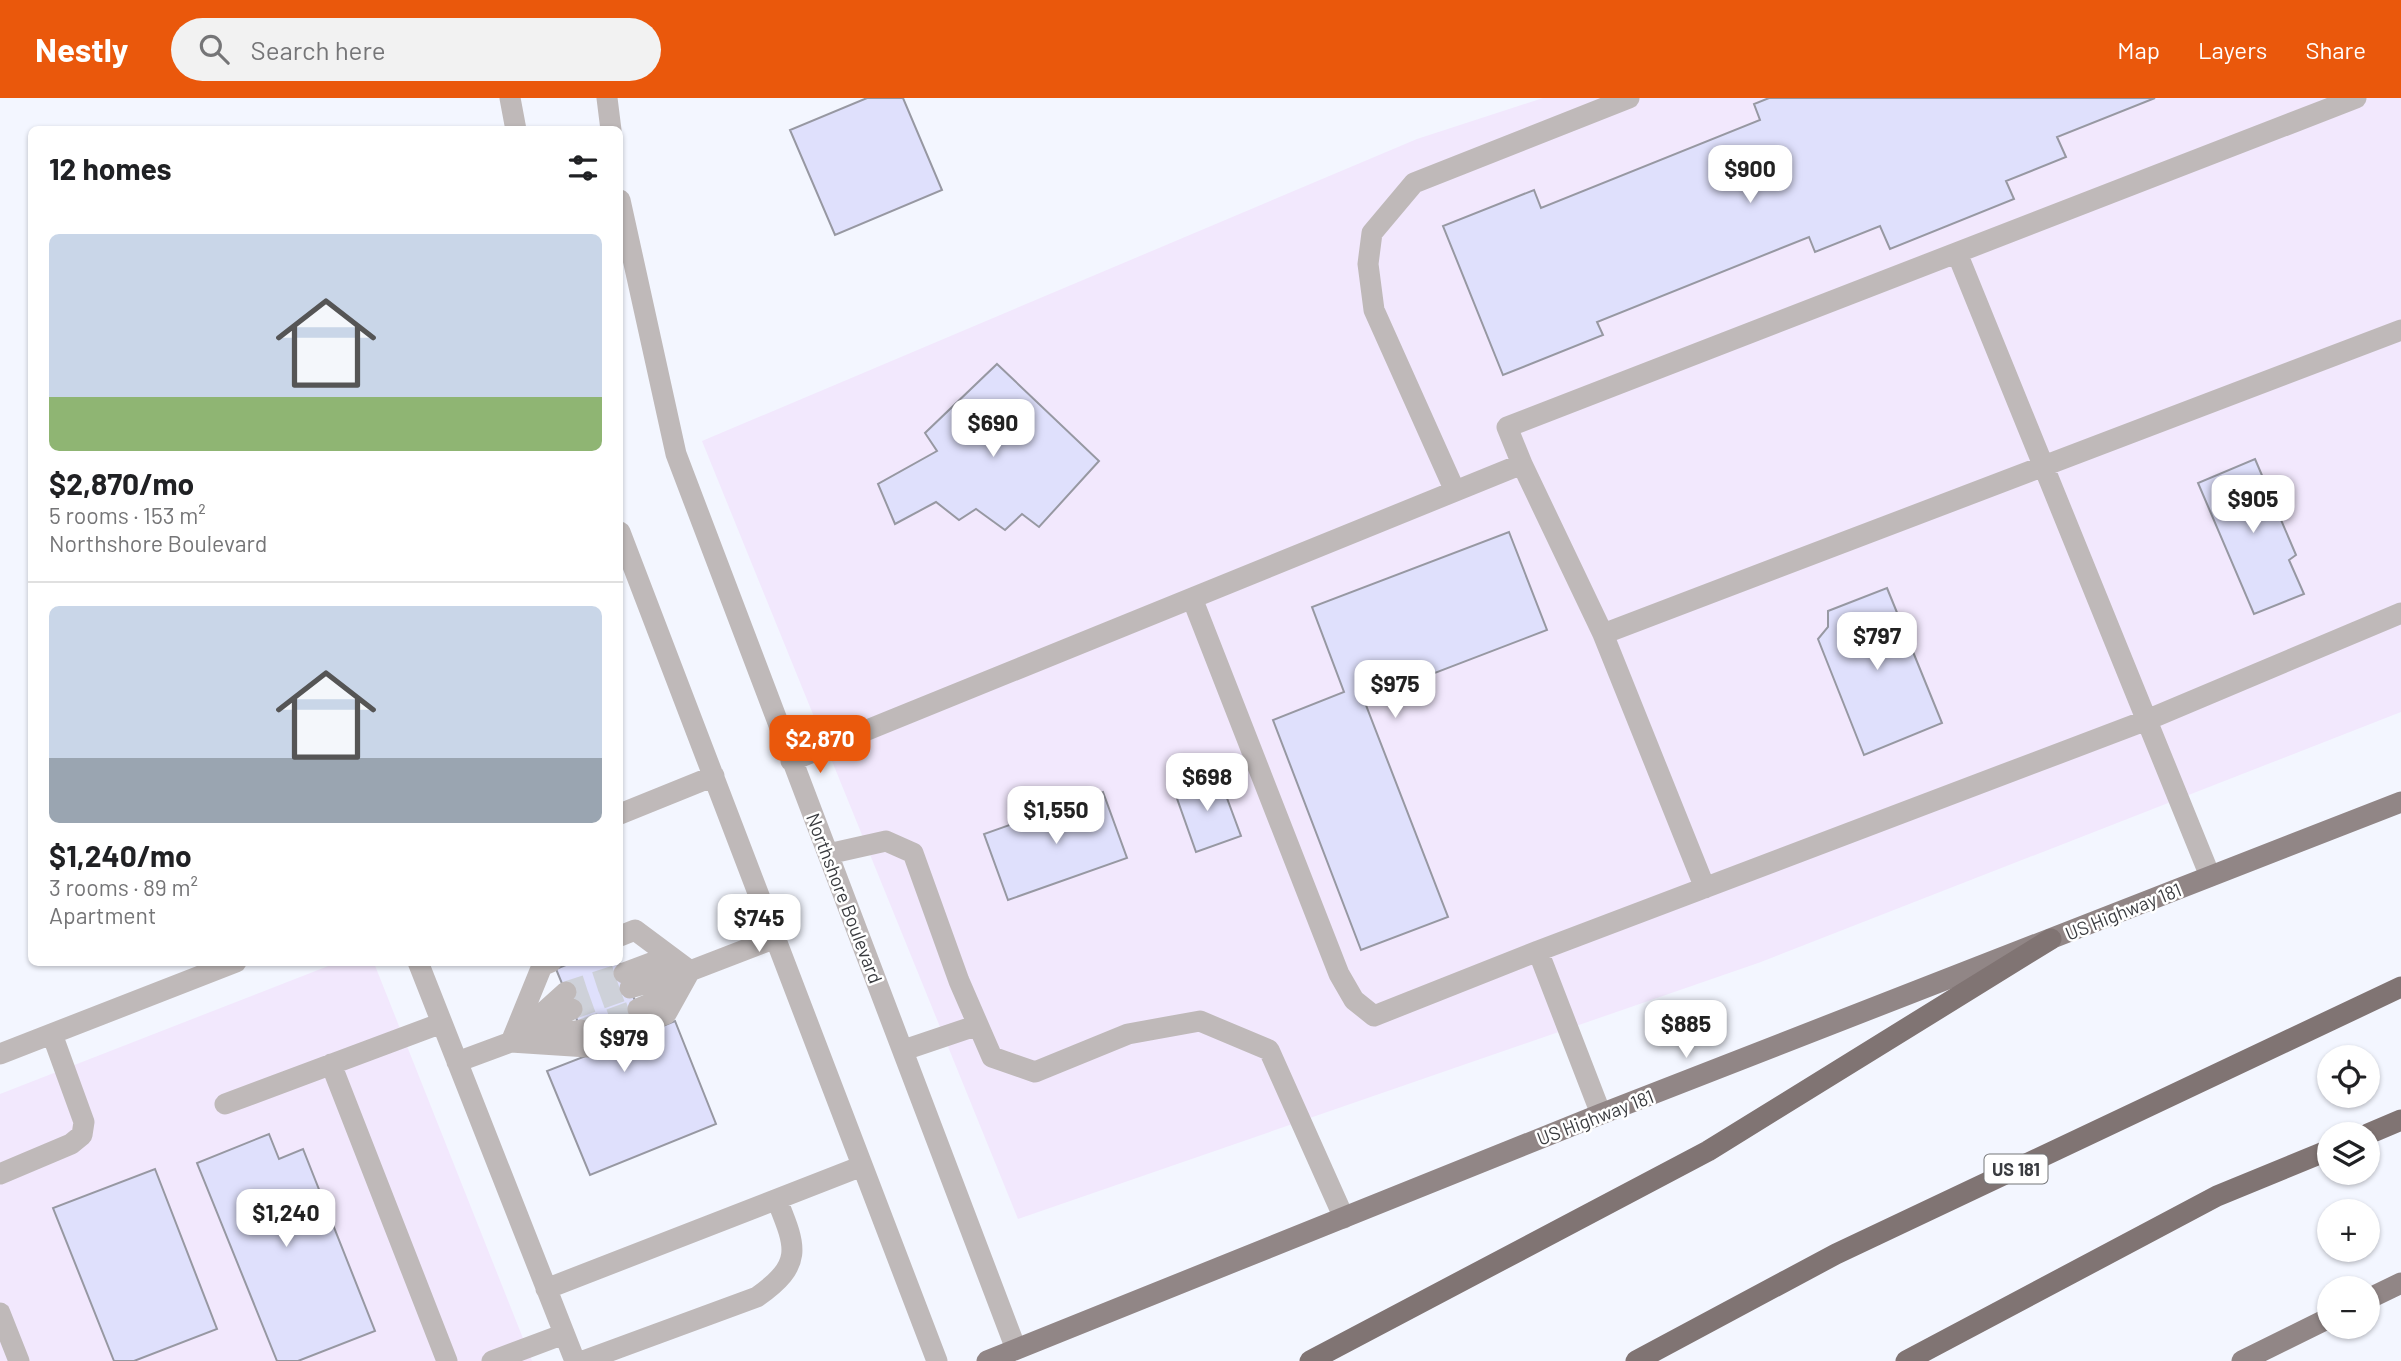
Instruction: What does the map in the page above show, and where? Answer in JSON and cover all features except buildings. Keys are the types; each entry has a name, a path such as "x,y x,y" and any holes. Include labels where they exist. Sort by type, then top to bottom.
{"highway":[{"path":"1310,1361 1708,1151 2052,939"},
{"name":"US 181","path":"1636,1361 1836,1254 2401,987"},
{"path":"2380,1129 2401,1120"},
{"path":"1906,1361 2217,1196 2317,1155"}],"main road":[{"name":"US Highway 181","path":"987,1361 1601,1114 2401,802"},
{"path":"2380,1293 2401,1283"},
{"path":"2242,1361 2317,1324"}],"street":[{"path":"510,98 515,126"},
{"path":"1455,491 1374,310 1368,264 1372,233 1414,183 1629,98"},
{"path":"1704,888 1603,634 1507,427 2356,98"},
{"path":"611,126 612,100"},
{"name":"Northshore Boulevard","path":"623,214 676,454 1017,1349"},
{"path":"1957,253 2210,876"},
{"path":"1603,634 2401,330"},
{"path":"791,761 1522,464"},
{"path":"623,540 937,1361"},
{"path":"1192,598 1339,974 1354,1000 1374,1016 2147,720 2401,613"},
{"path":"623,813 714,776"},
{"path":"828,854 886,841 913,853 992,1057 1035,1072 1128,1034 1200,1021 1269,1050 1344,1218"},
{"path":"623,935 635,930 690,971"},
{"path":"641,1016 690,971 776,938"},
{"path":"1538,951 1601,1114"},
{"path":"627,980 656,961 690,971"},
{"path":"0,1054 226,966"},
{"path":"420,966 575,1361"},
{"path":"511,1042 542,966"},
{"path":"457,1062 511,1042 569,1001"},
{"path":"225,1104 442,1023"},
{"path":"904,1050 978,1025"},
{"path":"0,1174 71,1144 82,1135 84,1122 52,1034"},
{"path":"511,1042 585,1039"},
{"path":"331,1065 447,1361"},
{"path":"546,1289 862,1166"},
{"path":"583,1361 757,1297 777,1283 789,1266 793,1241 777,1200"},
{"path":"0,1313 19,1361"},
{"path":"492,1361 564,1334"}],"shaded area":[{"path":"1543,98 2401,98 2401,712 1761,962 1018,1219 702,441 1417,139"},
{"path":"328,966 375,966 532,1361 0,1361 0,1094"}],"tunnel":[{"path":"566,992 624,973"},
{"path":"572,1009 630,988"},
{"path":"581,1030 638,1009"},
{"path":"588,1047 644,1023"}]}
